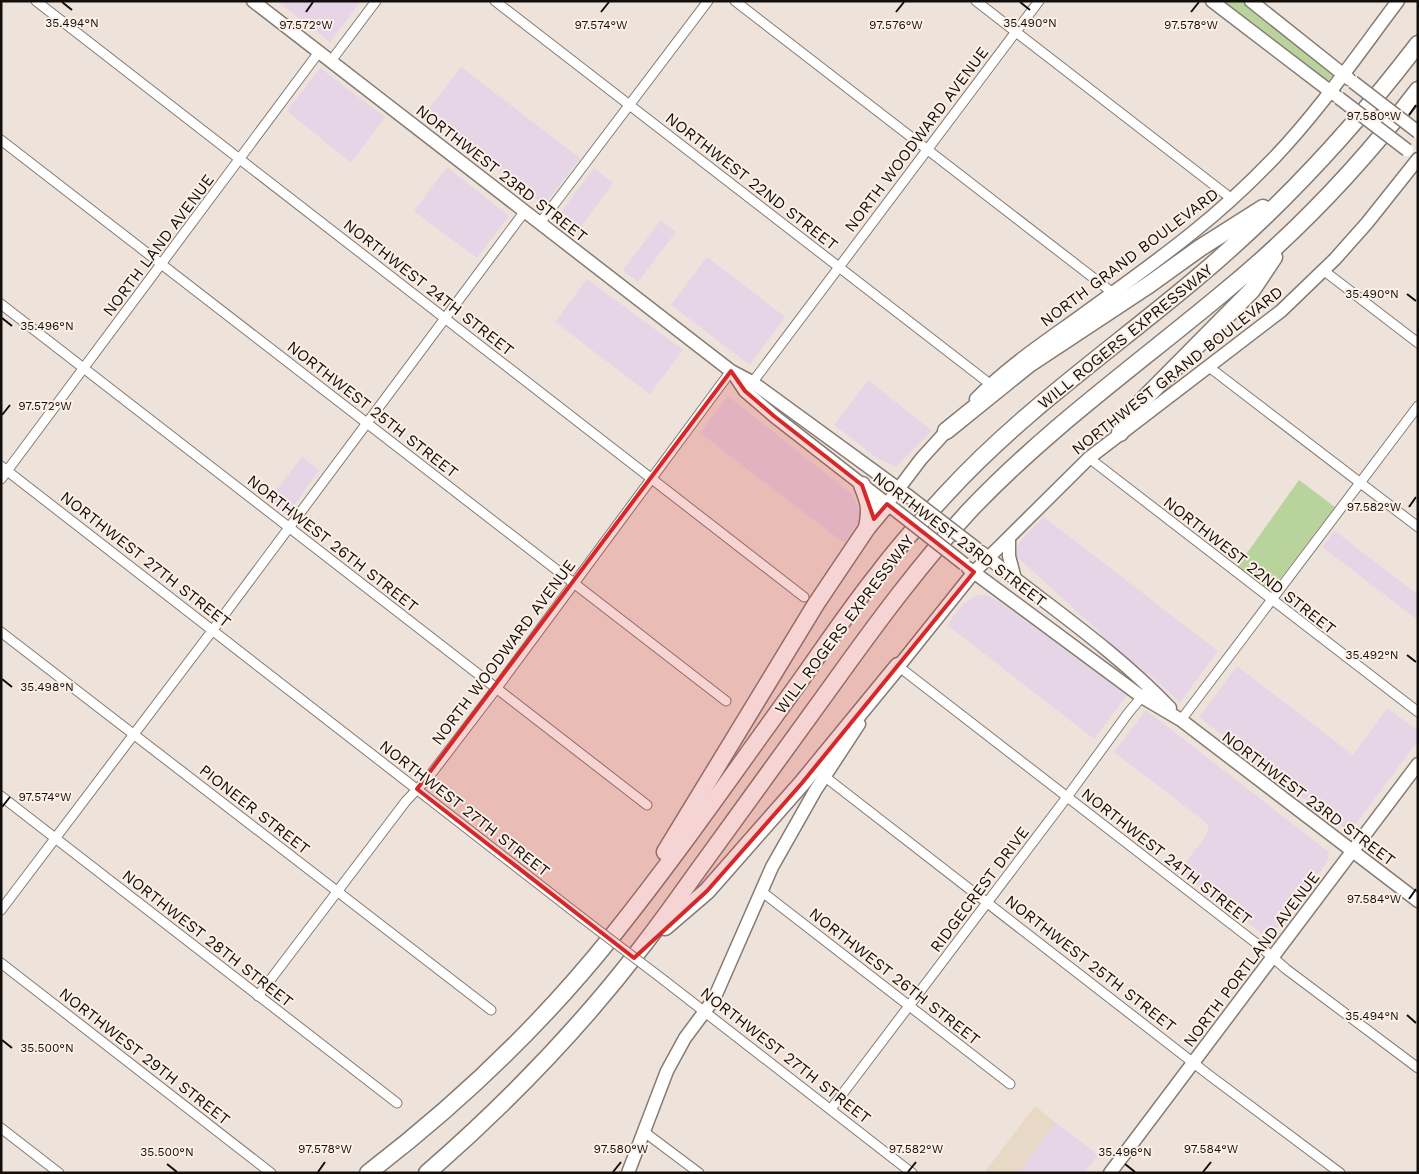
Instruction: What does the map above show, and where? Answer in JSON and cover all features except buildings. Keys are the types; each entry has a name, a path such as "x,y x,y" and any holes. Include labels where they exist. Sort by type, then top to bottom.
{"highway":[{"name":"WILL ROGERS EXPRESSWAY","path":"368,1173 490,1069 538,1021 584,970 616,932 687,838 879,571 948,493 983,456 1040,405 1233,247 1294,188 1356,122 1418,44"},
{"name":"WILL ROGERS EXPRESSWAY","path":"427,1173 486,1120 591,1010 644,945 896,598 964,517 1008,472 1059,426 1226,291 1290,232 1357,164 1418,90"},
{"path":"946,432 1029,364 1150,284 1200,248 1294,188"},
{"path":"1120,433 1142,401 1252,290 1290,232"},
{"path":"862,484 871,513 867,528"},
{"path":"616,932 816,604 867,528 890,507"},
{"path":"644,945 707,891 802,783 898,666"}],"main road":[{"name":"NORTHWEST 23RD STREET","path":"254,1 749,386 902,492 977,549 1113,655 1146,692"},
{"path":"1212,1 1418,159"},
{"path":"1251,1 1418,132"},
{"name":"NORTH GRAND BOULEVARD","path":"890,507 946,432 990,384 1030,352 1193,232 1232,199 1274,158 1348,78 1398,1"},
{"name":"NORTHWEST GRAND BOULEVARD","path":"628,1173 666,1071 694,1024 706,1012 714,999 761,891 793,829 824,776 898,666 974,572 1089,458 1281,311 1323,270 1366,223 1418,159"},
{"name":"NORTHWEST 23RD STREET","path":"749,386 774,416 974,572 1146,692 1418,901"},
{"path":"1009,539 1009,556 1015,579"},
{"name":"NORTH PORTLAND AVENUE","path":"1115,1171 1272,957 1418,764"}],"street":[{"name":"NORTHWEST 24TH STREET","path":"36,1 804,597"},
{"path":"331,61 376,1"},
{"name":"NORTHWEST 22ND STREET","path":"495,1 990,384"},
{"path":"540,223 708,1"},
{"path":"735,1 1112,293"},
{"path":"976,1 1232,199"},
{"name":"NORTH WOODWARD AVENUE","path":"749,386 1039,1"},
{"name":"NORTH LAND AVENUE","path":"1,479 4,468 84,368 320,52"},
{"name":"NORTHWEST 25TH STREET","path":"1,140 726,701"},
{"path":"1,910 525,211"},
{"path":"1323,270 1418,343"},
{"name":"NORTHWEST 26TH STREET","path":"1,304 647,805"},
{"path":"1209,367 1418,528"},
{"name":"NORTH WOODWARD AVENUE","path":"258,996 406,801 428,778 731,371"},
{"path":"1181,720 1418,406"},
{"name":"NORTHWEST 22ND STREET","path":"1089,458 1418,712"},
{"name":"NORTHWEST 27TH STREET","path":"4,468 581,918 706,1012 912,1173"},
{"name":"PIONEER STREET","path":"1,632 491,1010"},
{"name":"NORTHWEST 24TH STREET","path":"898,666 1418,1068"},
{"name":"RIDGECREST DRIVE","path":"831,1110 1129,712 1146,692"},
{"name":"NORTHWEST 25TH STREET","path":"824,776 1340,1173"},
{"name":"NORTHWEST 28TH STREET","path":"1,796 397,1103"},
{"name":"NORTHWEST 26TH STREET","path":"761,891 1010,1084"},
{"name":"NORTHWEST 29TH STREET","path":"1,963 271,1173"},
{"path":"1,1128 58,1173"},
{"path":"643,1131 699,1173"}],"highlighted area":[{"path":"731,371 745,391 862,485 874,519 887,504 974,572 802,783 707,891 634,958 417,789"}],"shaded area":[{"path":"277,1 361,1 330,42"},
{"path":"461,67 580,158 544,206 426,112"},
{"path":"320,68 385,117 351,163 287,111"},
{"path":"447,167 509,216 477,258 414,211"},
{"path":"594,168 613,183 576,234 556,219"},
{"path":"661,220 676,232 638,282 623,270"},
{"path":"707,257 785,317 750,365 671,305"},
{"path":"587,279 683,350 650,394 555,322"},
{"path":"868,380 932,431 896,467 877,458 834,425"},
{"path":"728,396 853,495 862,517 844,543 700,433"},
{"path":"302,457 319,470 287,515 268,501"},
{"path":"1044,517 1218,651 1180,702 1152,677 1100,637 1102,634 1015,555 1018,544"},
{"path":"1335,531 1418,595 1418,620 1322,547"},
{"path":"977,595 986,595 998,601 1127,695 1094,739 947,625 962,605"},
{"path":"1237,666 1353,755 1387,708 1418,731 1418,741 1349,833 1199,717"},
{"path":"1146,710 1329,852 1328,861 1269,939 1179,870 1206,836 1209,825 1114,752"},
{"path":"1035,1106 1055,1122 1019,1173 984,1173"},
{"path":"1055,1122 1098,1155 1084,1173 1019,1173"}],"green space":[{"path":"1220,1 1245,1 1301,45 1333,76 1327,82"},
{"path":"1299,480 1335,507 1275,586 1265,588 1237,567"}]}
